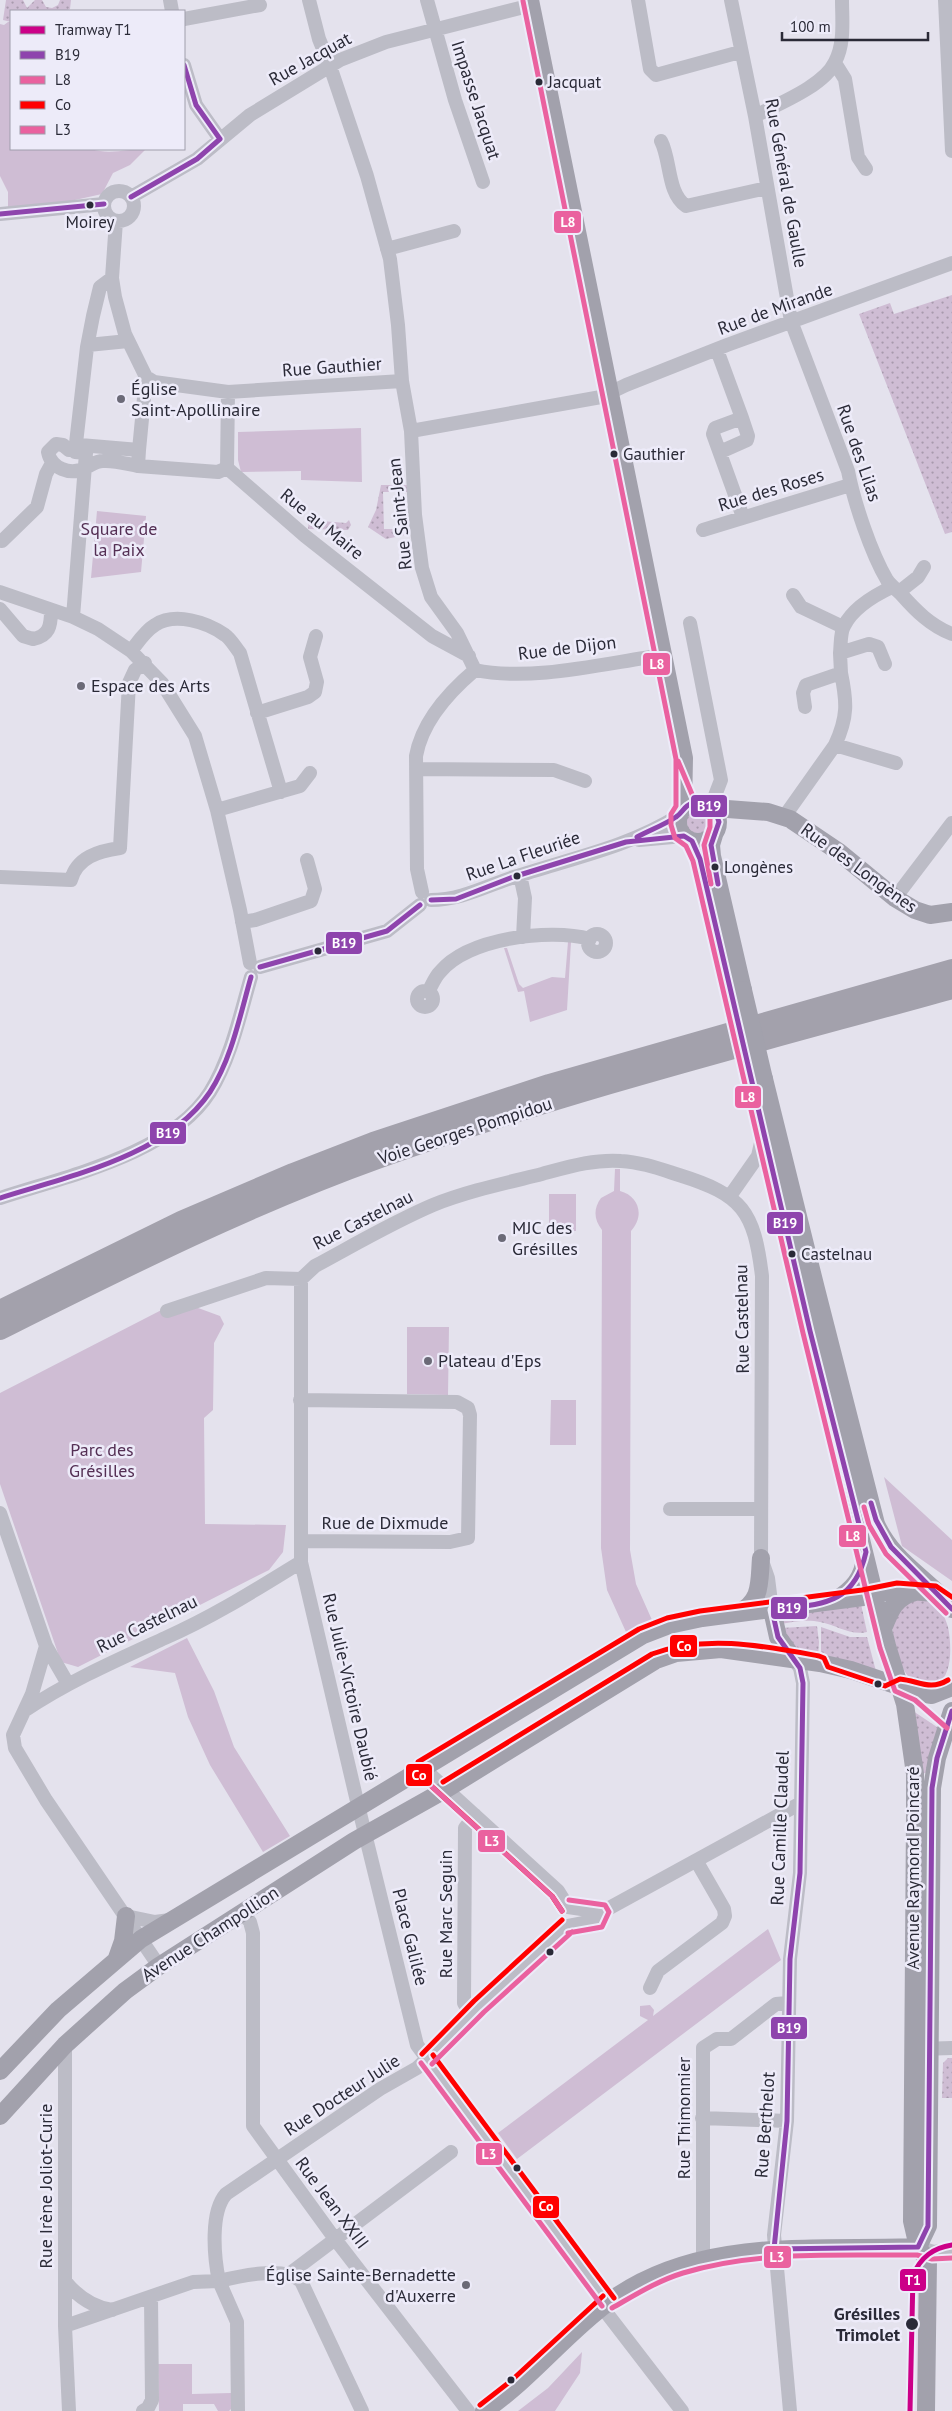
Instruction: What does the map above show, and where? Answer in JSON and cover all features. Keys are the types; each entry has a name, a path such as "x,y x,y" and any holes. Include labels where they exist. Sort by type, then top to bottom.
{"highway":[{"path":"861,994 952,961"},
{"name":"Voie Georges Pompidou","path":"0,1310 181,1221 293,1173 373,1142 549,1084 952,969"},
{"name":"Voie Georges Pompidou","path":"0,1330 190,1236 379,1158 620,1081 952,989"}],"main road":[{"path":"531,3 684,758 681,812 678,827 700,859 737,991 758,1080 818,1298 876,1524 883,1538 898,1558 950,1606"},
{"path":"684,758 719,822 711,845 712,856 737,991"},
{"path":"681,812 694,802 710,805"},
{"name":"Rue des Longènes","path":"710,805 776,814 796,822 839,852 895,898 922,914 938,916 952,912"},
{"path":"688,839 708,840 716,831 730,822 776,814"},
{"name":"Avenue Raymond Poincaré","path":"758,1080 764,1131 810,1332 875,1594 901,1686 915,1774 921,2050 920,2179 928,2226 918,2247"},
{"path":"836,1600 848,1592 862,1575 866,1552"},
{"path":"737,1614 752,1604 756,1598 759,1588 761,1558"},
{"name":"Avenue Champollion","path":"0,2116 65,2045 125,1991 159,1966 243,1913 362,1821 423,1768 643,1634 686,1621 772,1610 898,1590 919,1590"},
{"path":"884,1629 888,1616 898,1599 919,1590 934,1593 950,1606"},
{"path":"772,1610 778,1637 793,1658"},
{"name":"Avenue Champollion","path":"0,2071 58,2010 117,1958 141,1939 171,1920 362,1821 448,1788 656,1660 676,1653 721,1649 793,1658 851,1670 919,1693"},
{"path":"919,1693 932,1695 952,1687"},
{"path":"919,1693 951,1718"},
{"name":"Avenue Raymond Poincaré","path":"921,2050 933,1774 941,1740 951,1718"},
{"name":"Avenue Raymond Poincaré","path":"933,1774 941,1758 952,1745"},
{"path":"117,1958 123,1941 126,1916"},
{"path":"484,2411 532,2373 581,2324 627,2289 654,2274 703,2259 727,2254 774,2249 918,2247 928,2261 926,2411"}],"street":[{"path":"309,0 319,39 330,66 366,176 387,249 398,325 402,381"},
{"name":"Impasse Jacquat","path":"426,0 483,182"},
{"path":"638,0 650,68 656,75 740,52"},
{"name":"Rue Général de Gaulle","path":"732,0 740,52 755,116 792,321"},
{"path":"755,116 813,84 835,63 842,38 842,0"},
{"path":"945,0 952,151"},
{"name":"Rue Jacquat","path":"131,197 197,159 250,114 340,60 386,42 531,3"},
{"path":"185,19 260,5"},
{"path":"835,63 845,79 858,157 866,169"},
{"path":"185,69 196,105 220,139"},
{"path":"661,141 666,150 671,180 680,201 686,206 767,188"},
{"path":"114,192 123,192 131,197 134,205 132,214 125,220 116,221 106,213 104,204 114,192"},
{"path":"0,214 104,204"},
{"path":"116,221 112,278 119,317 128,341 146,377 138,466"},
{"path":"387,249 454,231"},
{"name":"Rue de Mirande","path":"611,392 792,321 952,263"},
{"path":"73,617 86,453 75,452 88,344 100,287 112,278"},
{"name":"Rue des Lilas","path":"792,321 848,471 850,485 877,559 896,590 919,613 938,628 952,634"},
{"path":"88,344 128,341"},
{"path":"716,350 748,436 747,440 720,452"},
{"name":"Rue Gauthier","path":"146,377 154,382 228,392 402,381 411,431"},
{"path":"139,450 80,444 76,449 69,450 63,445 56,444 48,452 52,463 62,469 77,471 85,469 95,462 106,460 138,466 218,472 227,468 228,392"},
{"path":"411,431 601,397 611,392"},
{"path":"742,418 713,430 743,517"},
{"name":"Rue Saint-Jean","path":"411,431 415,515 422,568 431,597 457,633 475,670"},
{"path":"2,541 37,507 46,474 52,463"},
{"name":"Rue au Maire","path":"227,468 302,534 432,636 469,656"},
{"name":"Rue des Roses","path":"703,530 850,485"},
{"path":"776,814 835,745 844,726 846,712 840,673 843,627 864,604 918,578 924,567"},
{"path":"0,592 73,617 104,633 145,663 162,683 195,736 216,810 254,969 233,1040 219,1074 210,1092 178,1125 150,1145 119,1159 0,1198"},
{"path":"793,595 801,607 843,627"},
{"path":"0,609 22,636 33,639 47,632 51,624 51,611"},
{"path":"131,651 155,625 168,620 188,619 226,635 240,652 281,792"},
{"path":"690,623 721,780 710,805"},
{"path":"257,712 308,697 315,692 317,682 310,657 316,636"},
{"path":"840,653 873,644 880,650 885,664"},
{"name":"Rue de Dijon","path":"475,670 496,674 536,672 664,655"},
{"path":"0,877 71,880 73,871 89,856 120,848 129,683 135,670 145,663"},
{"path":"254,969 387,931 424,899 418,869 416,769 418,746 424,730 450,695 475,670"},
{"path":"805,707 803,693 806,685 840,673"},
{"path":"835,745 896,763"},
{"path":"416,769 554,770 585,781"},
{"path":"216,810 300,786 310,773"},
{"name":"Rue La Fleuriée","path":"424,899 456,899 520,875 626,842 681,812"},
{"path":"895,898 952,823"},
{"name":"Rue La Fleuriée","path":"626,842 688,839"},
{"path":"242,922 255,920 310,901 314,889 307,860"},
{"path":"520,875 525,898 523,937"},
{"path":"428,992 440,972 460,956 484,946 523,937 569,935 590,939"},
{"path":"730,1196 758,1156 762,1146 764,1131"},
{"name":"Rue Castelnau","path":"301,1279 315,1266 432,1206 486,1188 591,1162 618,1160 642,1163 704,1183 730,1196 740,1206 749,1220 756,1237 762,1276 761,1558 768,1578 772,1610"},
{"path":"167,1311 266,1278 301,1279 301,1562"},
{"name":"Rue de Dixmude","path":"300,1400 458,1402 468,1408 470,1415 468,1538 458,1542 301,1541"},
{"path":"670,1509 761,1509"},
{"path":"0,1513 15,1560 29,1591 46,1646 55,1691"},
{"name":"Rue Castelnau","path":"24,1711 68,1684 166,1638 250,1594 301,1562"},
{"name":"Rue Julie-Victoire Daubié","path":"301,1562 362,1821"},
{"path":"46,1646 68,1684"},
{"path":"46,1646 32,1694 13,1735 15,1748 46,1800 159,1966"},
{"name":"Rue Camille Claudel","path":"788,2003 790,1959 800,1873 803,1683 800,1668 793,1658"},
{"path":"803,1683 813,1673 818,1663"},
{"path":"423,1768 448,1788 558,1892 568,1907 567,1926 598,1920 602,1912 697,1862 801,1803"},
{"name":"Rue Marc Seguin","path":"471,2015 464,2003 465,1828 475,1815"},
{"name":"Place Galilée","path":"362,1821 415,2038 427,2059 682,2411"},
{"path":"650,1988 658,1971 722,1922 725,1916 724,1909 697,1862"},
{"path":"568,1907 602,1912"},
{"name":"Rue Jean XXIII","path":"243,1913 250,1922 253,1933 253,2126 335,2239 468,2411"},
{"path":"126,1916 155,1922 171,1920"},
{"name":"Rue Docteur Julie","path":"218,2281 216,2212 219,2202 226,2194 427,2059 471,2015 567,1926"},
{"name":"Rue Thimonnier","path":"703,2259 702,2048 717,2039 731,2039 776,2004 788,2003"},
{"name":"Rue Berthelot","path":"788,2003 787,2121 774,2249 790,2411"},
{"name":"Rue Irène Joliot-Curie","path":"65,2045 65,2410"},
{"path":"921,2050 952,2048"},
{"path":"702,2118 787,2121"},
{"path":"289,2274 451,2152"},
{"path":"918,2247 933,2252 952,2250"},
{"path":"65,2326 193,2282 218,2281 243,2275 289,2274 296,2277 304,2286 362,2411"},
{"path":"65,2281 72,2290 86,2301 99,2308 112,2310"},
{"path":"218,2281 237,2322 238,2411"},
{"path":"143,2411 148,2408 152,2400 151,2297"}],"green space":[{"path":"6,0 23,0 27,8 35,0 42,0 46,7 52,8 58,5 60,0 71,0 70,9 68,10 10,10 10,22 3,20"},
{"path":"10,22 10,150 94,150 111,152 145,150 130,165 113,173 102,194 57,204 8,207 8,192 0,176 0,24 4,25"},
{"path":"952,295 952,532 945,534 859,314 890,303 894,314"},
{"path":"361,428 362,482 301,480 301,471 241,472 238,460 238,432"},
{"path":"381,485 407,485 408,492 383,492 384,529 409,529 410,534 386,539 368,527 376,510"},
{"name":"Square de la Paix","path":"97,511 146,516 141,572 91,578"},
{"path":"309,520 346,523 349,520 351,525 348,530 308,529"},
{"path":"694,807 705,810 709,831 704,835 689,834 685,812"},
{"path":"568,942 571,942 567,1010 530,1022 524,991 518,992 504,948 507,948 519,984 523,988 552,977 565,978"},
{"path":"615,1169 620,1169 620,1191 632,1197 636,1202 639,1213 638,1219 631,1231 630,1550 636,1584 652,1620 626,1632 607,1590 601,1548 602,1230 597,1222 596,1210 601,1198 614,1191"},
{"path":"549,1194 576,1194 576,1231 549,1231"},
{"name":"Parc des Grésilles","path":"179,1301 220,1316 224,1324 214,1343 213,1410 204,1418 205,1524 286,1525 283,1552 269,1570 78,1667 61,1662 0,1484 0,1393"},
{"name":"Plateau d'Eps","path":"407,1327 449,1327 448,1395 407,1394"},
{"path":"551,1400 576,1400 576,1445 550,1445"},
{"path":"884,1477 952,1540 952,1581 902,1546"},
{"path":"909,1598 930,1602 939,1608 948,1627 950,1660 946,1675 934,1685 928,1686 914,1682 904,1669 896,1649 892,1627 893,1618 897,1607"},
{"path":"861,1604 867,1632 855,1633 815,1621 780,1624 781,1619 787,1614"},
{"path":"817,1626 818,1658 798,1652 781,1628"},
{"path":"821,1627 850,1637 867,1637 877,1675 821,1658"},
{"path":"187,1638 214,1691 234,1747 290,1836 263,1852 210,1765 188,1717 175,1673 130,1667"},
{"path":"913,1711 940,1729 928,1772 919,1775"},
{"path":"768,1929 781,1960 517,2159 498,2133 648,2020 640,2016 640,2006 650,2005 654,2010 653,2016"},
{"path":"948,2058 952,2058 952,2098 942,2098 943,2063"},
{"path":"582,2352 580,2373 555,2411 518,2411 548,2388"},
{"path":"158,2364 192,2364 192,2394 231,2393 231,2409 229,2411 218,2411 214,2404 183,2404 183,2411 159,2411"}],"tram line":[{"name":"T1","path":"910,2411 913,2275 928,2254 939,2248 952,2245"}],"transit line":[{"name":"L8","path":"523,1 676,759 676,806 671,814 671,825 675,838 686,846 693,861 803,1333 880,1648 895,1691 915,1700 947,1728"},
{"name":"B19","path":"185,68 196,105 220,139"},
{"name":"B19","path":"131,197 197,159 220,139"},
{"name":"B19","path":"0,214 104,204"},
{"name":"L8","path":"678,761 697,806 710,817 710,827 704,845 711,884"},
{"name":"B19","path":"637,837 671,820 693,803 698,802 707,805 714,812 719,822 711,845 718,884"},
{"name":"B19","path":"431,900 456,899 513,877 626,842 684,836 692,841 700,859 810,1331 866,1552 853,1583 843,1593 819,1604 772,1610 778,1637 800,1668 803,1683 800,1873 790,1959 787,2121 774,2249"},
{"name":"B19","path":"260,967 387,931 420,905"},
{"name":"B19","path":"0,1198 115,1161 143,1148 169,1132 191,1114 210,1092 218,1079 235,1036 251,977"},
{"name":"B19","path":"871,1503 876,1520 891,1547 952,1609"},
{"name":"L8","path":"864,1507 869,1525 886,1554 946,1613"},
{"name":"Co","path":"562,1911 552,1896 417,1773 418,1762 639,1629 667,1618 700,1611 862,1590 897,1583 936,1586 952,1597"},
{"name":"Co","path":"443,1782 652,1654 672,1648 714,1643 798,1652 819,1656 824,1658 828,1667 885,1686 900,1679 930,1685 936,1685 948,1680"},
{"name":"B19","path":"918,2247 928,2226 932,1788 937,1758 952,1711"},
{"name":"L3","path":"418,1774 552,1896 562,1911"},
{"name":"L3","path":"568,1933 602,1927 609,1912 605,1905 569,1900"},
{"name":"Co","path":"422,2054 474,2001 562,1920"},
{"name":"L3","path":"432,2064 484,2012 572,1932"},
{"name":"Co","path":"433,2055 614,2298"},
{"name":"L3","path":"421,2063 602,2306"},
{"name":"B19","path":"774,2249 918,2247"},
{"name":"L3","path":"612,2308 673,2276 740,2261 770,2257 829,2255 917,2255 932,2259 952,2258"},
{"name":"Co","path":"480,2405 512,2380 603,2296"}],"place":[{"name":"Jacquat","path":"539,82"},
{"name":"Moirey","path":"90,205"},
{"name":"Église Saint-Apollinaire","path":"121,399"},
{"name":"Gauthier","path":"614,454"},
{"name":"Espace des Arts","path":"81,686"},
{"name":"Longènes","path":"715,867"},
{"name":"MJC des Grésilles","path":"502,1238"},
{"name":"Castelnau","path":"792,1254"},
{"name":"Plateau d'Eps","path":"428,1361"},
{"name":"Église Sainte-Bernadette d'Auxerre","path":"466,2285"},
{"name":"Grésilles Trimolet","path":"912,2324"}]}
